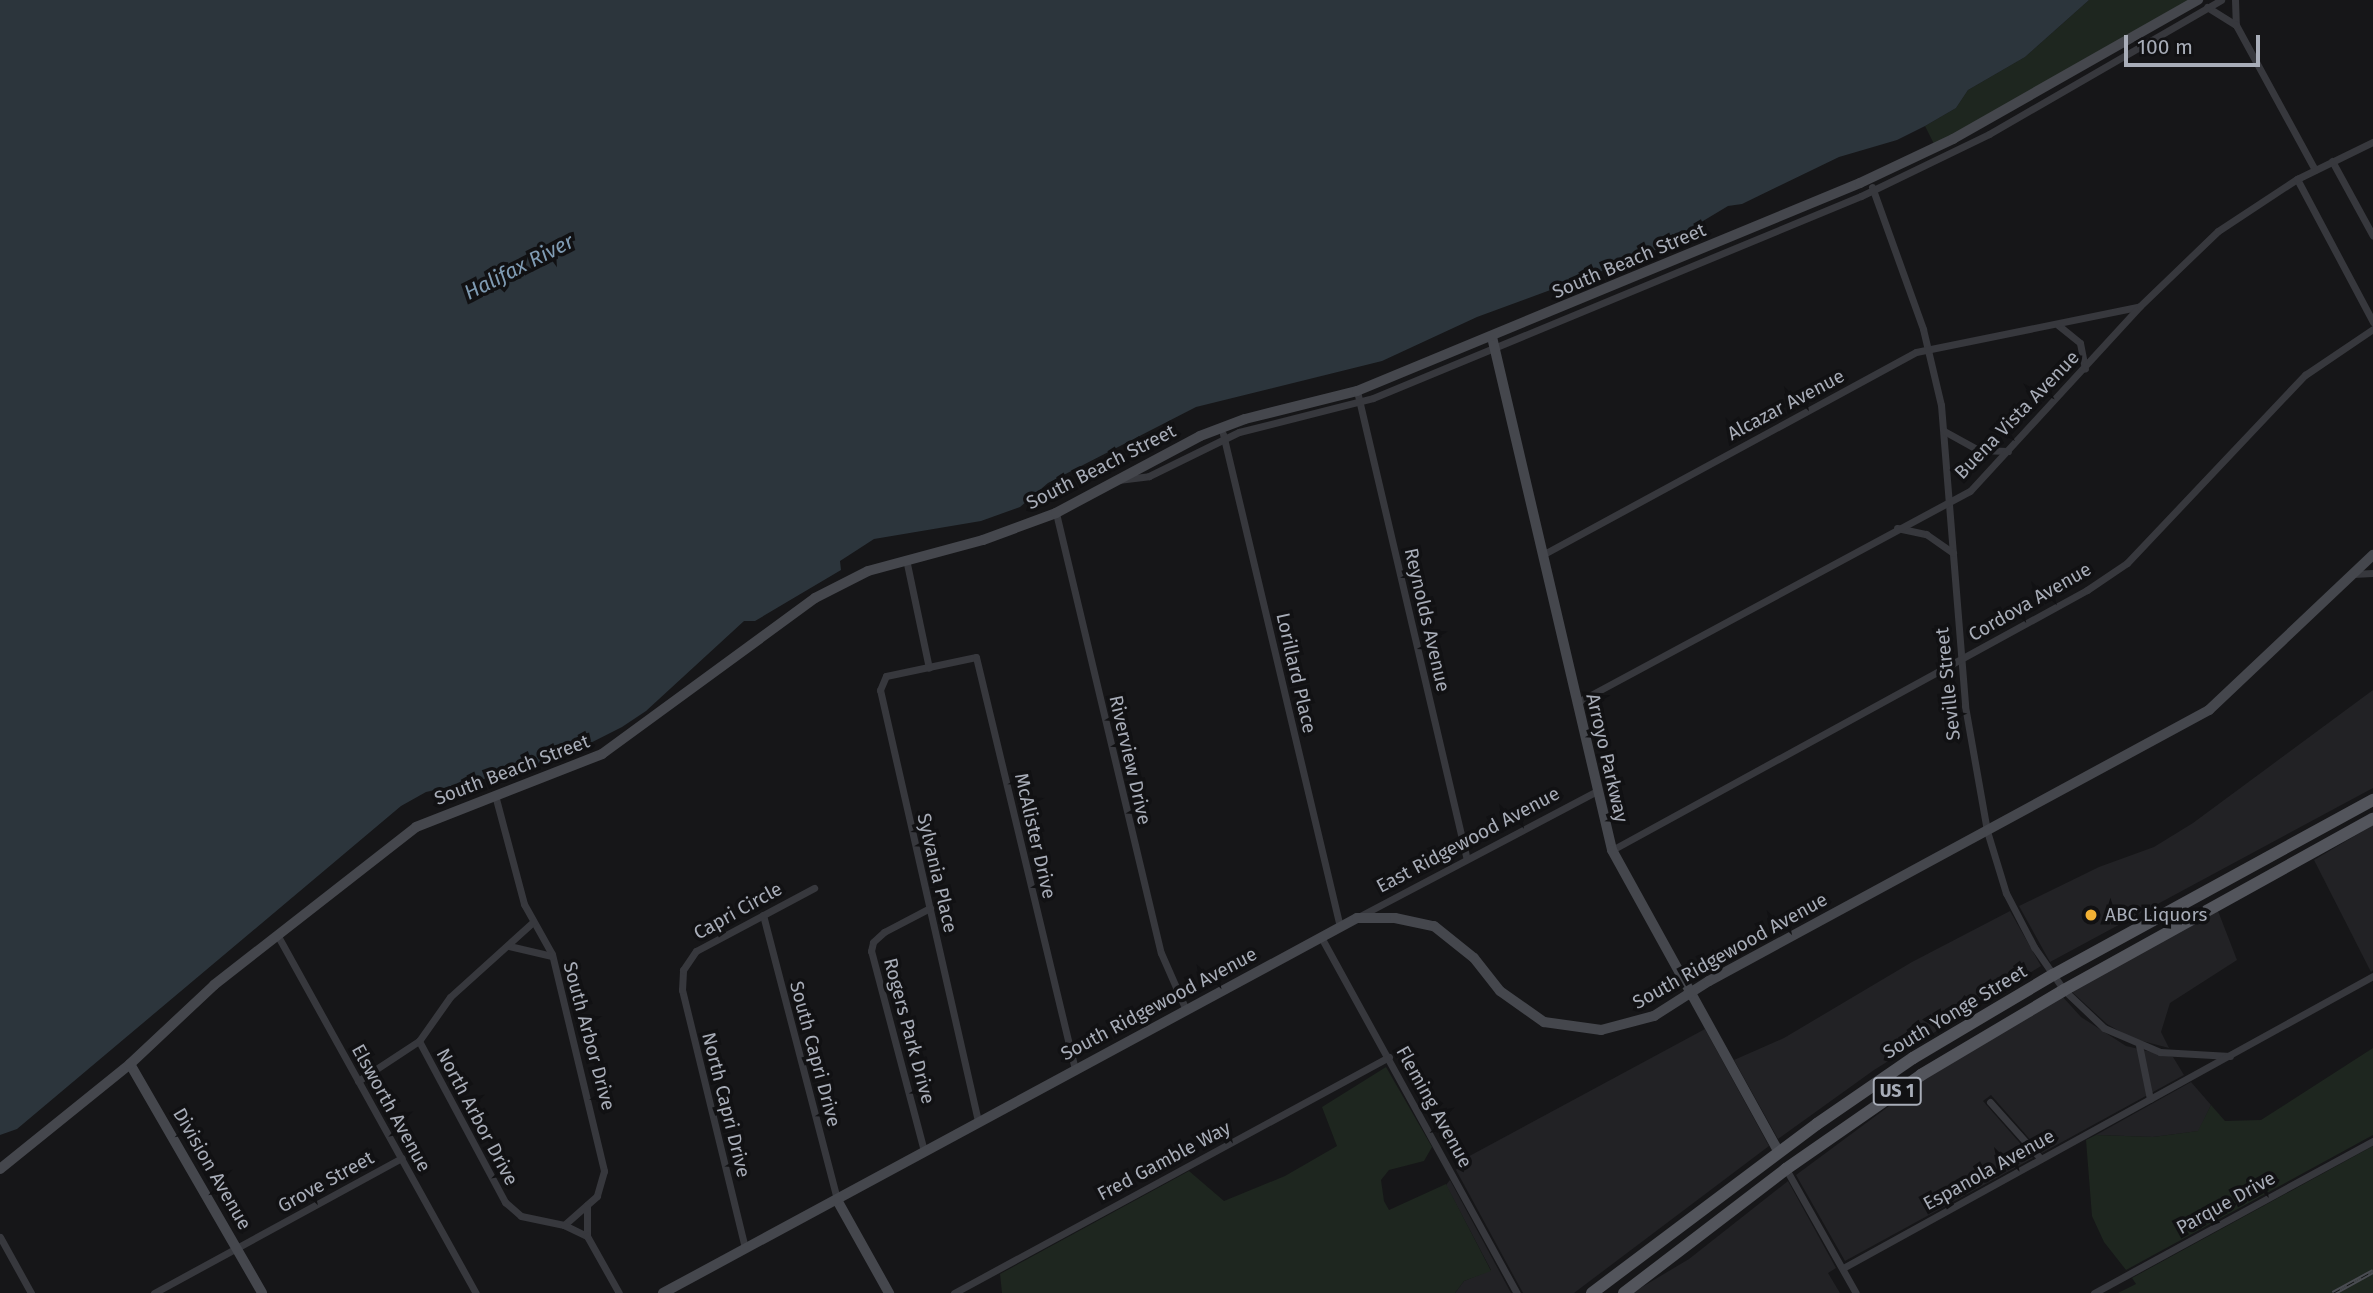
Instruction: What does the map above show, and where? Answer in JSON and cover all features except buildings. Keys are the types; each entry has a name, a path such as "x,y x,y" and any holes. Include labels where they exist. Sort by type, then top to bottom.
{"main road":[{"name":"US 1","path":"2321,828 2373,800"},
{"name":"US 1","path":"2309,855 2373,819"},
{"path":"2309,855 2321,828"},
{"name":"South Yonge Street","path":"1592,1293 1799,1137 1924,1051 2053,975 2321,828"},
{"name":"South Yonge Street","path":"1624,1293 1786,1169 1921,1075 2064,990 2309,855"},
{"path":"1786,1169 1799,1137"},
{"path":"1768,1183 1779,1152"}],"street":[{"path":"2201,3 2221,0"},
{"path":"2235,0 2236,25 2315,170"},
{"path":"2201,3 2236,25"},
{"name":"South Beach Street","path":"0,1169 130,1064 214,985 279,938 416,827 495,795 551,778 602,754 815,598 905,558 943,552 1056,513 1117,480 1222,433 1357,391 1493,342 1871,185 2201,3"},
{"name":"Buena Vista Avenue","path":"1576,704 1897,528 1970,491 2085,369 2140,306 2218,232 2297,179 2373,142"},
{"path":"2332,161 2373,236"},
{"path":"2297,179 2373,322"},
{"name":"Seville Street","path":"1871,185 1929,348 1944,431 1959,660 1987,831 2006,893 2053,975 2084,1014 2139,1045 2160,1052 2230,1056"},
{"name":"Alcazar Avenue","path":"1544,554 1929,348 2140,306"},
{"path":"2057,324 2080,343 2085,369"},
{"name":"Cordova Avenue","path":"1612,850 2087,590 2127,562 2273,405 2341,347 2373,329"},
{"path":"1222,433 1360,402 1493,342"},
{"name":"Arroyo Parkway","path":"1493,342 1544,554 1595,792 1612,850 1779,1152"},
{"name":"Reynolds Avenue","path":"1357,391 1466,857"},
{"path":"1944,431 1978,450 2009,450"},
{"name":"Lorillard Place","path":"1222,433 1340,927"},
{"name":"Riverview Drive","path":"1056,513 1161,953 1186,1010"},
{"path":"1897,528 1926,534 1952,553"},
{"name":"South Ridgewood Avenue","path":"663,1293 676,1290 745,1248 1357,918 1395,918 1434,926 1454,939 1522,1010 1568,1028 1601,1030 1636,1024 1693,995 1709,981 2208,710 2373,555"},
{"path":"905,558 929,668"},
{"path":"2353,574 2373,573"},
{"name":"McAlister Drive","path":"929,668 976,657 1075,1069"},
{"name":"Sylvania Place","path":"929,668 886,676 880,690 978,1121"},
{"name":"East Ridgewood Avenue","path":"1357,918 1466,857 1595,792"},
{"name":"South Arbor Drive","path":"495,795 533,922 552,956 604,1171 597,1196 564,1225"},
{"name":"Capri Circle","path":"683,970 696,951 814,888"},
{"name":"Rogers Park Drive","path":"924,1151 872,951 873,942 884,932 930,908"},
{"name":"South Capri Drive","path":"763,915 837,1200"},
{"path":"358,1081 419,1041 450,997 479,967 509,946 533,922"},
{"name":"Fleming Avenue","path":"1321,937 1517,1293"},
{"name":"Elsworth Avenue","path":"279,938 476,1293"},
{"path":"509,946 552,956"},
{"name":"North Capri Drive","path":"683,970 682,990 745,1248"},
{"name":"Espanola Avenue","path":"1843,1268 2373,976"},
{"name":"North Arbor Drive","path":"419,1041 505,1202 521,1216 564,1225 587,1236"},
{"path":"2139,1045 2150,1099"},
{"name":"Fred Gamble Way","path":"954,1293 1389,1057"},
{"name":"Division Avenue","path":"130,1064 262,1293"},
{"path":"1990,1101 2041,1159"},
{"name":"Parque Drive","path":"2094,1293 2373,1141"},
{"name":"Grove Street","path":"154,1293 402,1158"},
{"path":"1786,1169 1856,1293"},
{"path":"837,1200 889,1293"},
{"name":"South Arbor Drive","path":"587,1205 587,1236 619,1293"},
{"path":"0,1237 31,1293"}],"shaded area":[{"path":"2089,0 2198,0 1936,148 1925,126 1956,108 1968,90 2025,57"},
{"path":"2373,690 2373,788 2050,962 2019,906 2099,867 2154,847 2193,823"},
{"path":"2373,825 2373,970 2371,972 2314,860"},
{"path":"2010,911 2041,966 1874,1070 1778,1139 1734,1060 1784,1038 1912,962"},
{"path":"2218,911 2237,960 2170,1003 2161,1032 2169,1048 2131,1038 2107,1024 2071,991"},
{"path":"2062,996 2081,1017 2126,1046 2173,1057 2184,1075 2042,1153 1991,1095 1983,1101 2033,1158 1845,1261 1796,1175 1935,1072"},
{"path":"1705,1029 1769,1146 1574,1293 1523,1293 1456,1170 1462,1160"},
{"path":"2373,1048 2373,1135 2126,1270 2104,1242 2092,1216 2086,1140 2096,1135 2153,1137 2198,1131 2211,1105 2225,1121 2261,1120"},
{"path":"1386,1067 1432,1147 1424,1161 1389,1170 1381,1180 1384,1201 1389,1210 1446,1184 1491,1271 1464,1281 1455,1293 1002,1293 1000,1274 1189,1171 1224,1201 1285,1176 1337,1146 1322,1107"},
{"path":"2191,1082 2211,1105 2199,1131 2153,1137 2096,1135"},
{"path":"2373,1146 2373,1293 2118,1293 2136,1284 2132,1278"},
{"path":"1450,1180 1511,1293 1455,1293 1464,1281 1491,1270 1446,1185"},
{"path":"1788,1181 1836,1268 1828,1273 1840,1293 1632,1293 1689,1259"}],"water":[{"name":"Halifax River","path":"0,0 2089,0 2025,57 1968,90 1956,108 1925,126 1897,140 1839,157 1742,204 1728,206 1648,254 1477,317 1382,361 1196,407 1048,483 1020,507 981,521 874,539 840,561 841,570 755,621 744,621 646,711 622,727 549,764 426,792 401,806 17,1129 0,1135"}],"railway":[{"path":"2333,1293 2373,1271"}],"place":[{"name":"ABC Liquors","path":"2091,915"}]}
